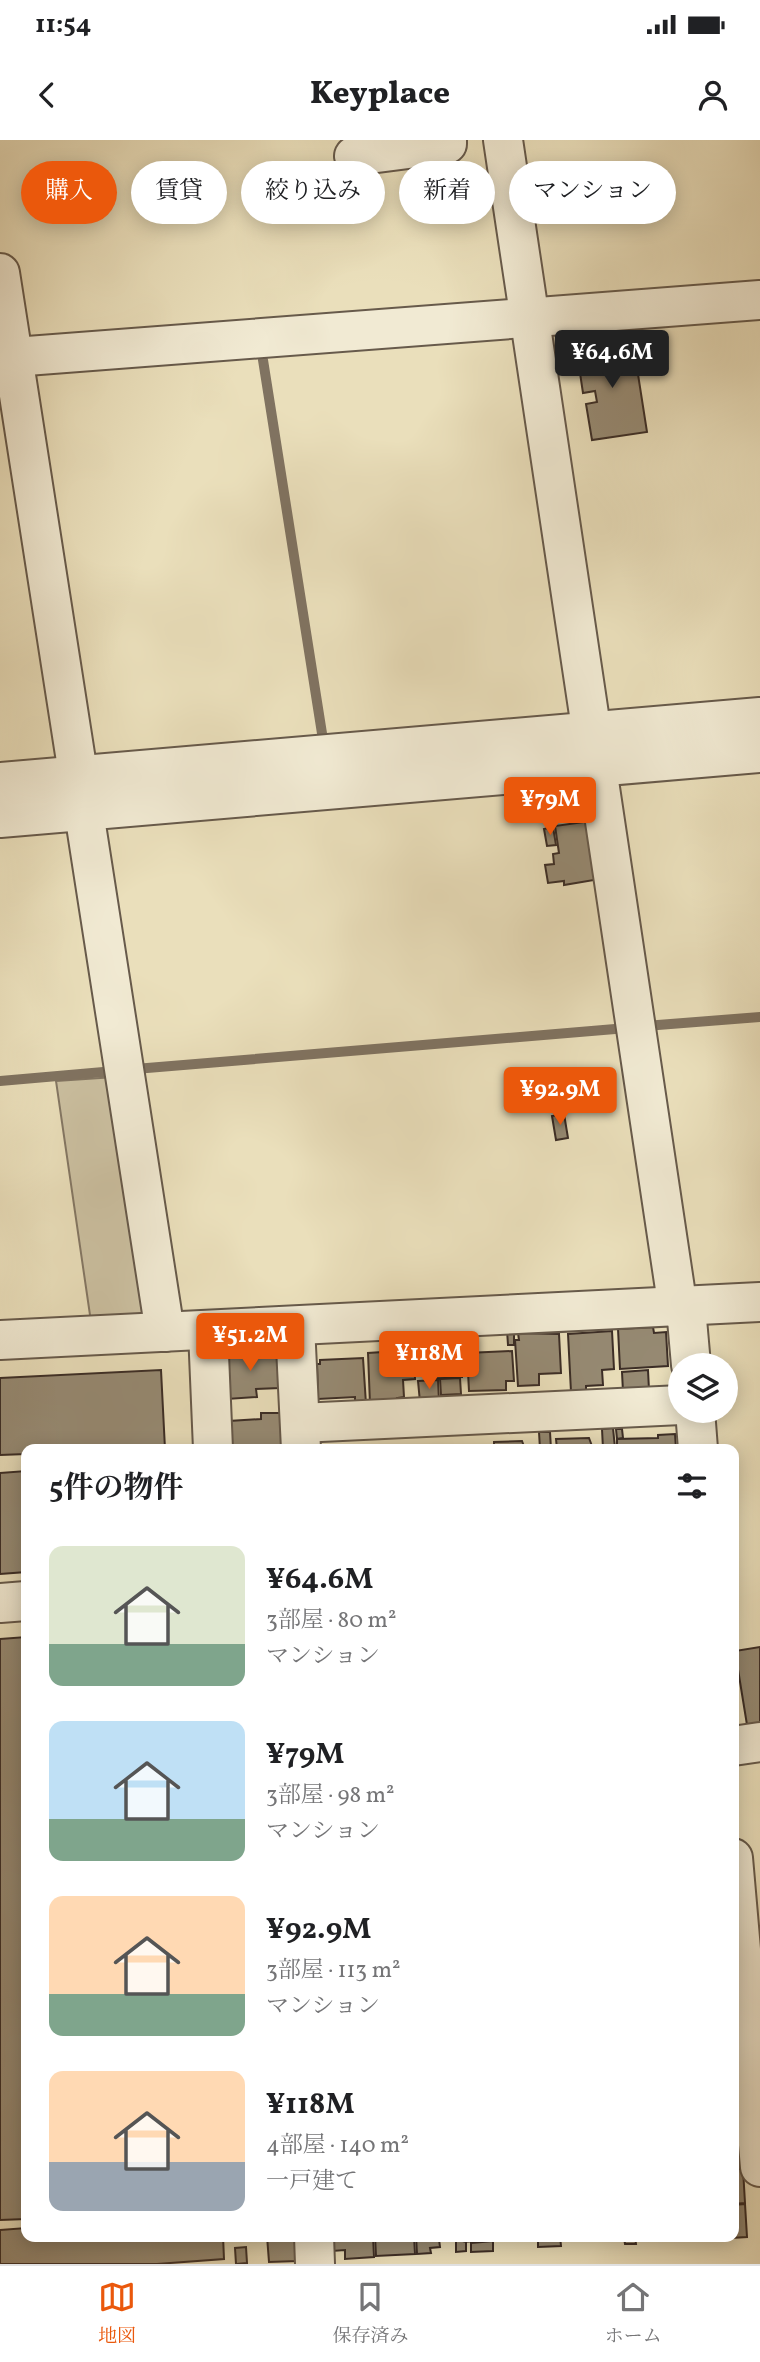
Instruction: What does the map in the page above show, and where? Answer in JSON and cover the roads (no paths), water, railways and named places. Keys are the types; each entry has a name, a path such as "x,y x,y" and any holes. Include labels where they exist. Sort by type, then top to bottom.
{"street":[{"path":"354,156 447,144 447,140"},
{"path":"503,140 528,319 689,1353"},
{"path":"0,273 6,358 78,775 165,1332"},
{"path":"6,358 760,300"},
{"path":"0,818 84,812 594,749 760,717"},
{"path":"0,782 78,775 594,749 760,753"},
{"path":"0,1340 760,1303"},
{"path":"295,1326 301,1436 668,1406"},
{"path":"208,1331 213,1444"},
{"path":"696,1423 698,1444"},
{"path":"0,1602 21,1601"},
{"path":"739,1745 760,1742"},
{"path":"739,1937 754,2020 743,2087 760,2167"},
{"path":"314,2242 315,2264"}],"waterway":[{"path":"263,360 324,746"},
{"path":"645,1026 760,1017"},
{"path":"135,1069 627,1028"},
{"path":"0,1081 115,1071"}]}
